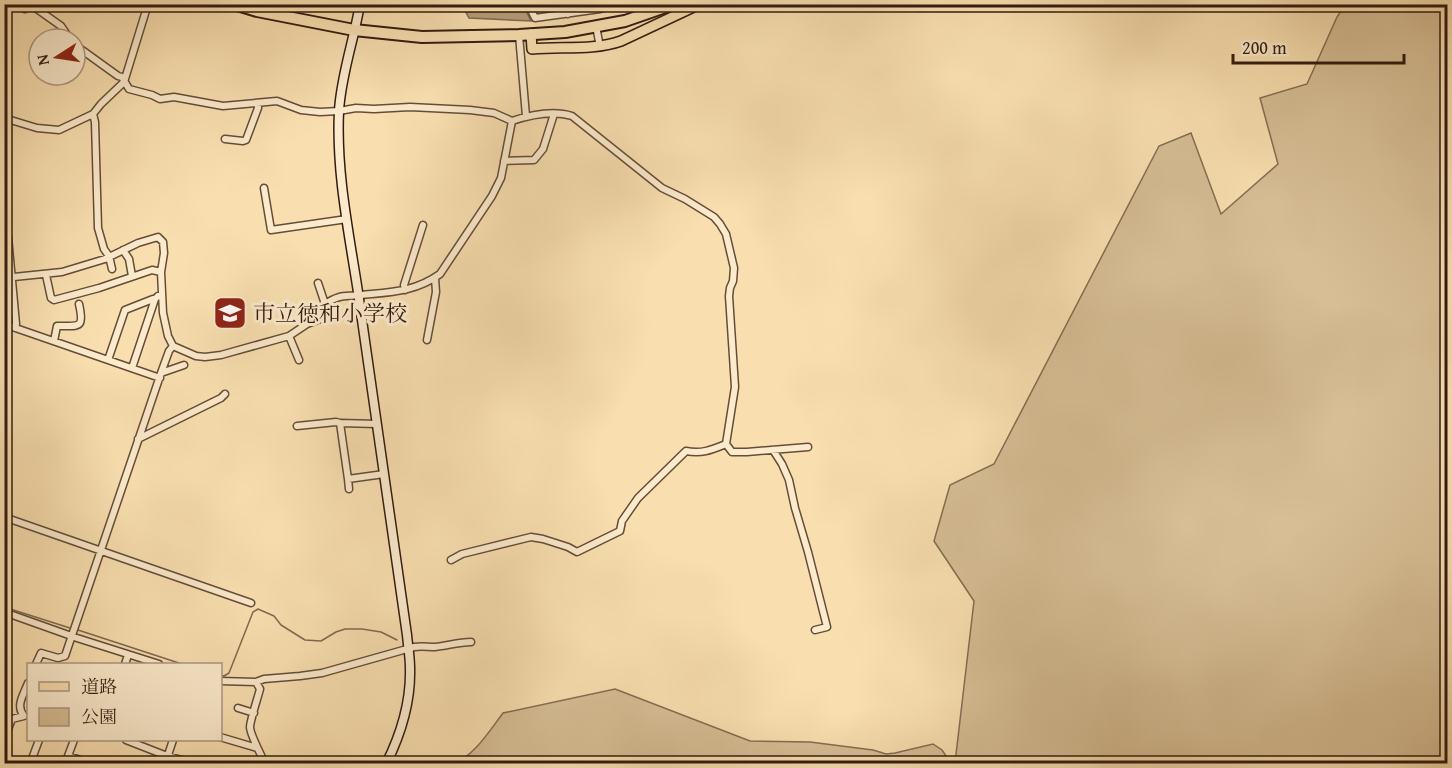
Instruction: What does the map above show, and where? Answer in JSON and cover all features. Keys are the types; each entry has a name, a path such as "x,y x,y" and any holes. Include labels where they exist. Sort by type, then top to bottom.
{"highway":[{"path":"238,6 257,8 354,30 422,37 565,32 625,21 674,4"}],"main road":[{"path":"525,35 532,49 600,47 621,41 700,4"}],"street":[{"path":"4,11 7,4"},
{"path":"4,130 6,118 37,128 58,130 93,114 100,104 124,82 148,4"},
{"path":"307,4 320,4"},
{"path":"360,4 343,76 339,111 340,164 410,669 404,720 386,764"},
{"path":"528,4 535,18 618,4"},
{"path":"563,4 568,14"},
{"path":"25,6 62,27"},
{"path":"596,26 600,47"},
{"path":"525,35 526,116"},
{"path":"87,54 122,77 129,89 160,99 174,97 223,106 277,101 301,110 320,112 356,108 410,107 470,110 494,113 512,121 526,116 554,114 572,116 662,188 714,217 726,234 734,268 729,296 735,387 726,444 732,452 808,447"},
{"path":"225,139 246,140 258,103"},
{"path":"93,114 98,228 112,269"},
{"path":"504,161 534,160 543,148 554,114"},
{"path":"325,304 336,297 410,289 440,274 492,196 501,178 512,121"},
{"path":"264,188 271,231 347,219"},
{"path":"405,290 404,285 423,225"},
{"path":"5,228 9,237 8,278 15,328"},
{"path":"8,278 62,272 105,259 138,243 158,237 163,242 162,295 168,336 173,346 196,356 205,357 289,336 325,316 325,304 318,283"},
{"path":"123,250 129,259 132,276"},
{"path":"46,274 51,298 54,300 152,270 161,272"},
{"path":"426,340 436,292 435,278"},
{"path":"108,360 125,310 162,295"},
{"path":"132,369 156,299"},
{"path":"54,341 57,326 73,327 81,321 79,304"},
{"path":"4,324 132,369 160,375 184,365"},
{"path":"289,336 299,360"},
{"path":"36,663 41,653 58,658 65,656 160,375 173,346"},
{"path":"138,439 225,394"},
{"path":"297,426 340,423 377,424"},
{"path":"340,423 349,489"},
{"path":"451,560 462,554 531,537 568,547 577,552 620,531 622,521 638,498 686,451 696,453 726,444"},
{"path":"772,450 789,480 826,627 815,630"},
{"path":"348,479 384,474"},
{"path":"4,518 251,603"},
{"path":"4,612 156,663"},
{"path":"222,681 256,682 264,679 322,673 408,649 471,642"},
{"path":"125,663 128,655"},
{"path":"256,682 260,689 250,728 265,764"},
{"path":"26,717 20,712 19,705 27,685"},
{"path":"238,708 254,713"},
{"path":"4,739 12,719 26,717"},
{"path":"222,738 257,748"},
{"path":"30,764 39,741"},
{"path":"65,764 74,741"},
{"path":"129,741 167,756 197,764"},
{"path":"165,764 173,741"},
{"path":"68,756 93,764"}],"green space":[{"path":"1345,5 1447,5 1447,763 955,763 974,601 934,541 950,485 994,464 1159,146 1191,133 1221,214 1278,164 1260,98 1307,84 1337,17"},
{"path":"615,689 750,741 810,742 873,750 886,754 933,744 942,750 951,763 453,763 474,749 503,713"}],"shaded area":[{"path":"462,5 523,5 531,21 469,18"}],"waterway":[{"path":"4,607 73,629"},
{"path":"222,676 229,673 253,612 258,609 274,616 281,625 305,640 321,641 345,629 381,632 397,640"},
{"path":"78,630 179,663"}],"place":[{"name":"市立徳和小学校","path":"230,313"}]}
